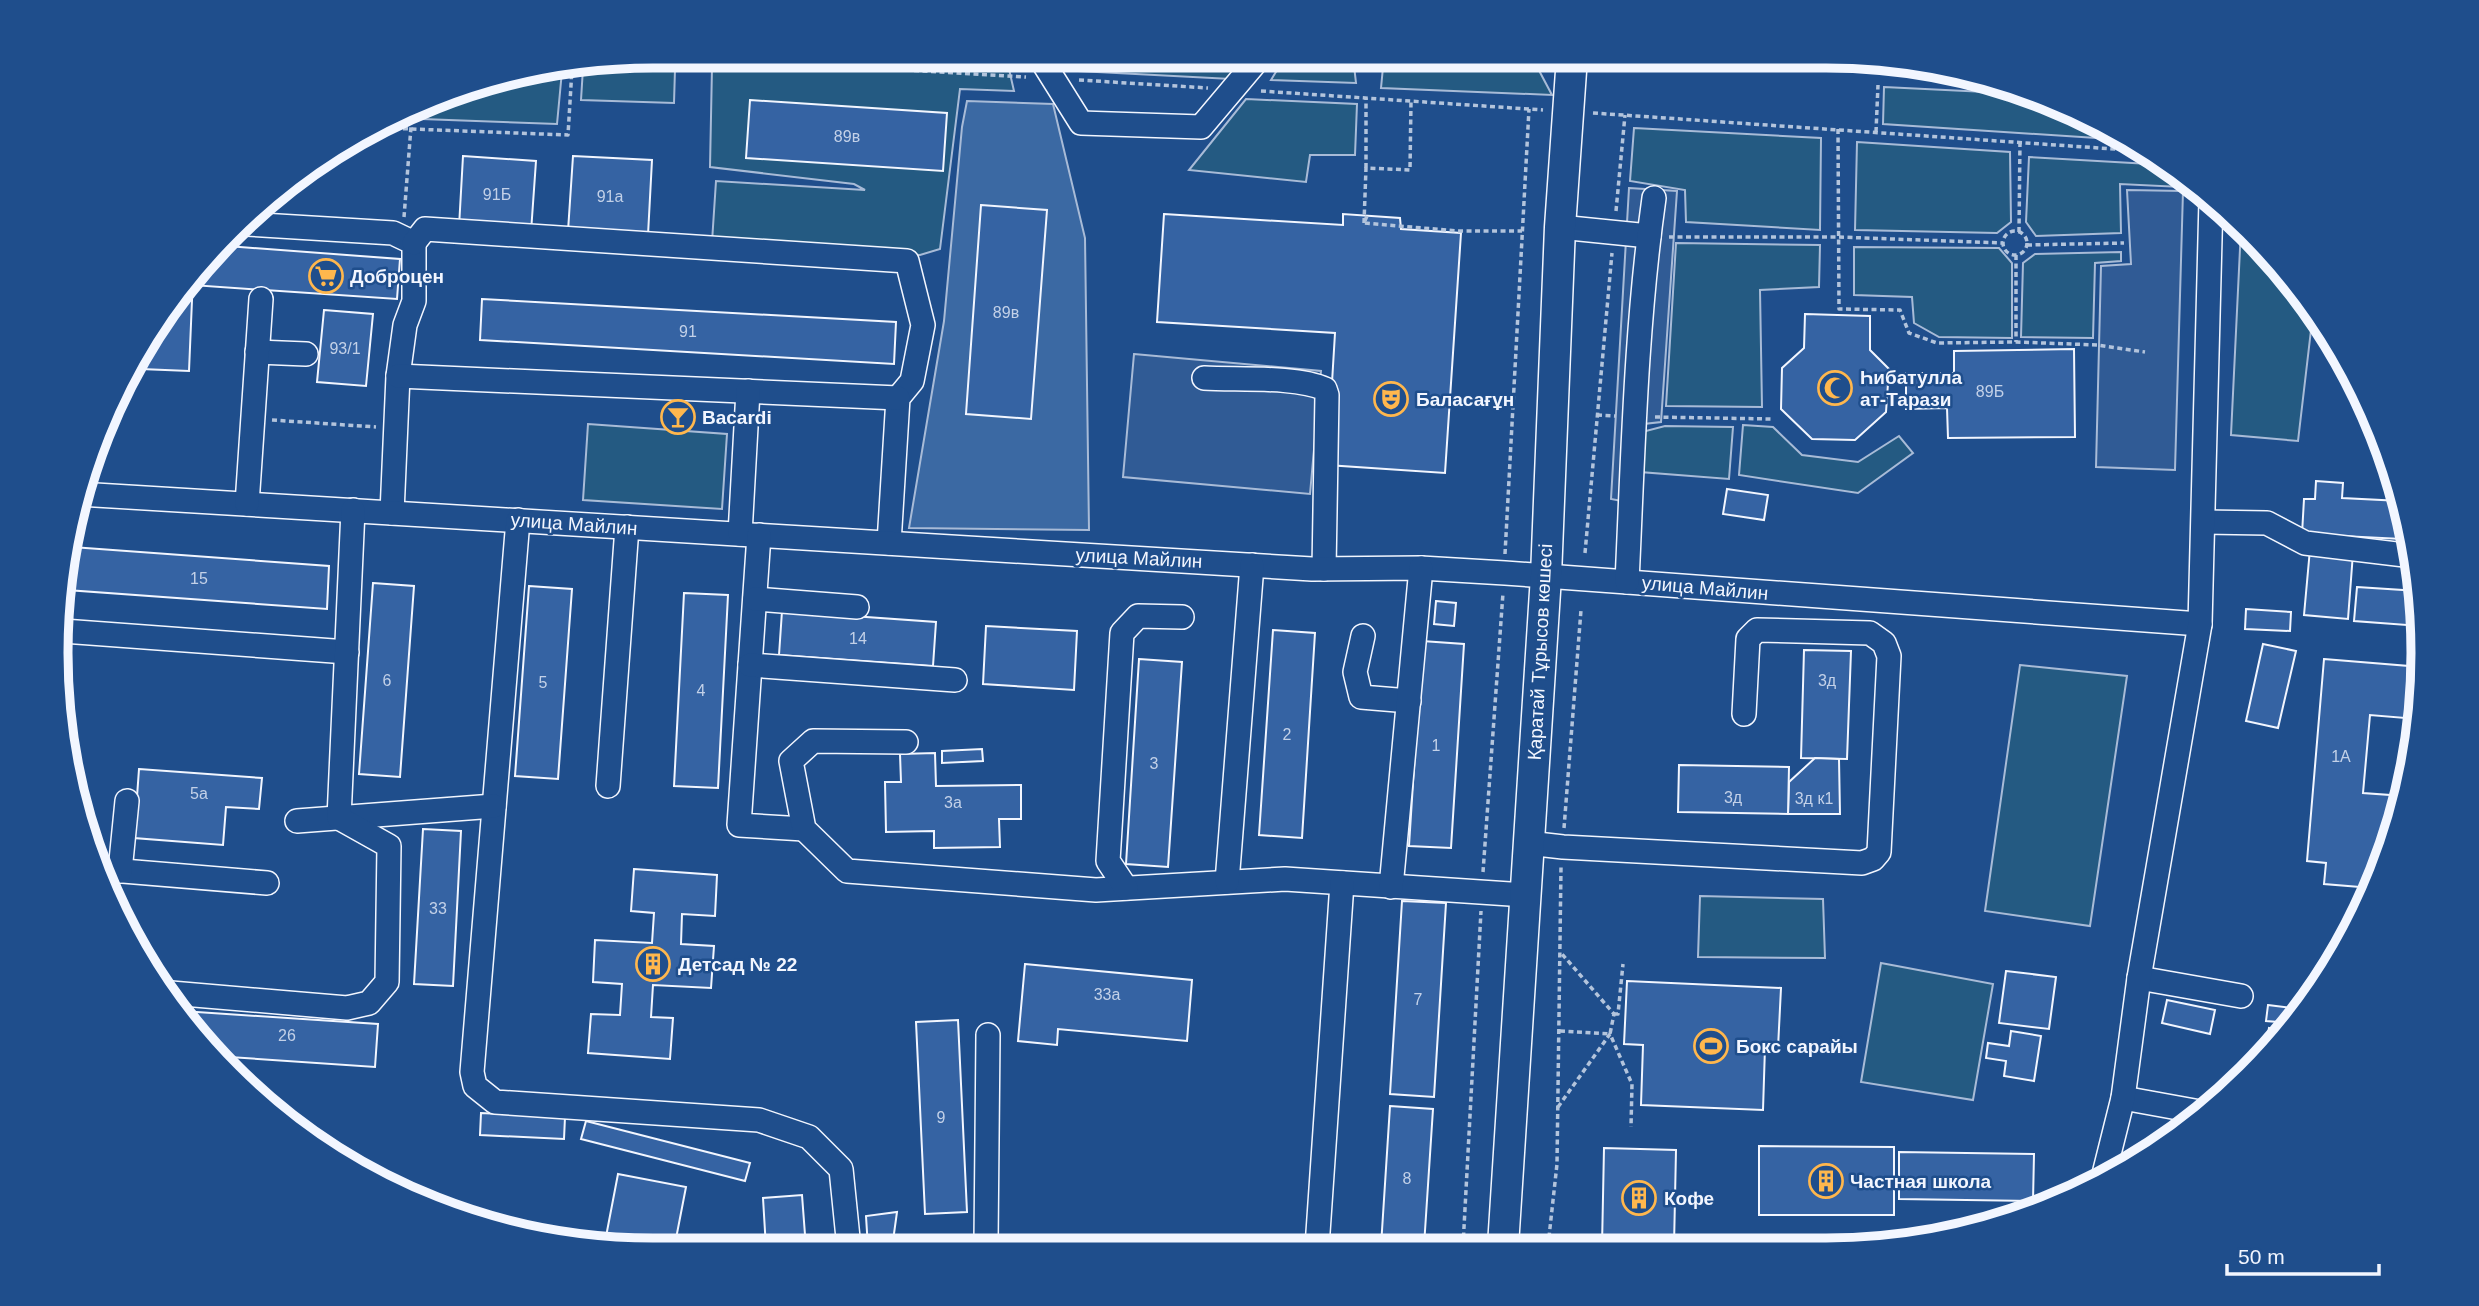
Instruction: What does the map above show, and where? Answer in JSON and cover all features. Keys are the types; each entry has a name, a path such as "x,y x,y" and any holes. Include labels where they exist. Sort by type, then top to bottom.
{"main road":[{"name":"Қаратай Тұрысов көшесі","path":"1504,1238 1546,576 1560,227 1571,68"}],"street":[{"path":"1046,68 1081,122 1201,127 1251,68"},
{"path":"1627,582 1635,416 1654,198"},
{"path":"2106,1165 2123,1098 2139,978 2200,624 2211,212"},
{"path":"255,225 393,233 408,240"},
{"path":"1560,227 1649,236"},
{"path":"408,240 425,229 907,261 923,325 912,380 898,398 889,543"},
{"path":"392,513 398,376 405,325 414,301 408,240"},
{"path":"247,504 261,299"},
{"path":"257,352 306,354"},
{"path":"398,376 898,398"},
{"path":"1204,379 1295,382 1314,384 1325,389 1324,569"},
{"path":"748,391 750,534 755,599 738,825 804,829"},
{"name":"улица Майлин","path":"90,495 1324,569 1421,568 1505,573 2200,624"},
{"path":"339,818 352,510"},
{"path":"518,520 472,1072 475,1086 495,1102 759,1120 809,1137 841,1169 848,1238"},
{"path":"2204,522 2267,523 2305,543 2402,555"},
{"path":"608,786 627,527"},
{"path":"1227,882 1252,565"},
{"path":"1391,887 1421,568"},
{"path":"755,599 858,607"},
{"path":"1126,888 1108,861 1122,633 1138,616 1182,617"},
{"path":"1528,843 1863,863 1873,859 1879,852 1881,826 1889,656 1884,643 1870,633 1757,630 1748,639 1744,714"},
{"path":"69,631 346,652"},
{"path":"1363,636 1356,672 1361,697 1409,701"},
{"path":"750,665 955,680"},
{"path":"905,742 813,741 790,761 804,829 847,871 1096,890 1284,880 1525,895"},
{"path":"110,870 127,801"},
{"path":"297,821 494,806"},
{"path":"178,994 347,1009 369,1003 387,982 389,846 339,818"},
{"path":"110,870 267,883"},
{"path":"1318,1238 1342,883"},
{"path":"2139,978 2241,996"},
{"path":"983,1238 988,1035"},
{"path":"2123,1098 2190,1110"}],"path":[{"path":"869,68 1233,89 2122,149"},
{"path":"395,128 568,135 572,74"},
{"path":"1876,132 1878,85"},
{"path":"1364,223 1366,98"},
{"path":"1366,168 1410,170 1411,101"},
{"path":"1483,880 1505,573 1530,109"},
{"path":"1585,553 1625,116"},
{"path":"408,240 411,121"},
{"path":"1838,129 1839,309 1900,310 1909,333 1937,343 2097,345 2145,352"},
{"path":"2018,232 2020,141"},
{"path":"1364,223 1367,216"},
{"path":"1364,223 1458,231 1522,231"},
{"path":"2018,232 2025,237 2027,245 2023,252 2016,255 2008,253 2003,243 2008,234 2018,232"},
{"path":"1649,236 1838,237 2003,243"},
{"path":"2027,245 2123,243"},
{"path":"2016,255 2016,342"},
{"path":"1668,417 1772,419"},
{"path":"253,418 396,429"},
{"path":"1549,1238 1557,1164 1563,847 1581,610"},
{"path":"1462,1238 1481,908"},
{"path":"1562,954 1614,1014"},
{"path":"1614,1014 1618,1014 1623,964"},
{"path":"1557,1109 1610,1034 1614,1014"},
{"path":"1560,1031 1610,1034"},
{"path":"1610,1034 1632,1084 1631,1127"}],"shaded area":[{"path":"712,68 1009,68 1014,91 960,89 940,249 920,255 712,242 716,181 865,190 854,184 710,167"},
{"path":"1058,68 1239,68 1231,79"},
{"path":"1278,68 1354,68 1356,83 1271,80"},
{"path":"1383,68 1538,68 1552,95 1381,88"},
{"path":"675,69 674,103 581,100 583,73"},
{"path":"562,75 557,124 422,119 422,116 465,99"},
{"path":"1884,87 1991,92 2050,113 2102,138 1883,124"},
{"path":"1246,99 1357,104 1355,155 1310,155 1306,182 1189,170"},
{"path":"967,101 1053,104 1085,238 1089,530 909,528 944,321 962,127"},
{"path":"1634,128 1821,138 1820,230 1686,222 1685,190 1630,181"},
{"path":"1857,142 2010,152 2011,222 1997,233 1855,230"},
{"path":"2029,157 2146,164 2179,187 2120,184 2121,233 2036,236 2026,222"},
{"path":"1629,188 1677,191 1661,422 1635,425 1632,503 1611,499"},
{"path":"2127,190 2183,191 2175,470 2096,467 2101,266 2131,264"},
{"path":"2240,241 2266,267 2311,327 2298,441 2231,435"},
{"path":"1676,243 1820,245 1819,287 1760,290 1762,407 1666,406"},
{"path":"1854,247 1999,248 2012,263 2012,338 1939,337 1914,323 1912,297 1854,295"},
{"path":"2121,252 2121,261 2095,263 2093,338 2021,337 2023,263 2035,254"},
{"path":"1134,354 1321,371 1310,494 1123,477"},
{"path":"588,424 727,434 722,509 583,500"},
{"path":"1743,425 1773,427 1802,455 1858,462 1899,436 1913,453 1858,493 1739,475"},
{"path":"1665,426 1733,427 1729,479 1640,472 1642,432"},
{"path":"2020,665 2127,676 2090,926 1985,911"},
{"path":"1700,896 1823,899 1825,958 1698,957"},
{"path":"1881,963 1993,984 1973,1100 1861,1082"}],"building":[{"path":"750,100 947,113 943,171 746,158"},
{"path":"463,156 536,161 531,232 459,227"},
{"path":"573,156 652,160 648,235 568,231"},
{"path":"981,205 1047,210 1031,419 966,414"},
{"name":"Баласағұн","path":"1164,214 1343,225 1343,214 1400,218 1401,229 1461,233 1445,473 1327,465 1335,333 1157,322"},
{"path":"234,246 400,259 397,299 198,285"},
{"path":"482,299 896,322 894,364 480,340"},
{"path":"187,300 192,300 189,371 143,369"},
{"path":"324,310 373,314 366,386 317,382"},
{"name":"Һибатулла ат-Тарази","path":"1805,314 1870,316 1870,350 1889,369 1886,412 1855,440 1812,439 1781,409 1782,368 1804,348"},
{"path":"2074,349 2075,437 1948,438 1947,408 1906,409 1906,373 1954,373 1954,351"},
{"path":"2316,481 2343,483 2342,498 2391,500 2400,539 2302,534 2304,499 2315,499"},
{"path":"1727,489 1768,495 1764,520 1723,514"},
{"path":"78,547 329,566 327,609 72,590"},
{"path":"2310,549 2353,553 2348,619 2304,615"},
{"path":"373,583 414,586 400,777 359,774"},
{"path":"529,586 572,589 558,779 515,776"},
{"path":"2357,587 2407,590 2410,625 2354,621"},
{"path":"684,593 728,595 718,788 674,786"},
{"path":"1436,601 1456,603 1454,626 1434,624"},
{"path":"2246,609 2291,612 2290,631 2245,629"},
{"path":"782,611 936,622 933,666 779,655"},
{"path":"986,626 1077,631 1074,690 983,684"},
{"path":"1273,630 1315,633 1302,838 1259,835"},
{"path":"1422,641 1464,644 1451,848 1409,846"},
{"path":"2263,644 2296,651 2278,728 2246,721"},
{"path":"1804,650 1851,651 1847,759 1801,758"},
{"path":"1139,659 1182,662 1168,867 1126,864"},
{"path":"2324,659 2410,666 2407,718 2370,715 2363,793 2393,795 2380,841 2361,887 2324,884 2326,863 2307,861"},
{"path":"982,749 983,761 942,763 942,751"},
{"path":"935,753 936,786 1021,785 1021,819 999,819 1000,847 934,848 934,831 886,832 885,782 901,782 900,754"},
{"path":"1815,758 1839,759 1840,814 1788,814 1789,782"},
{"path":"1679,765 1789,767 1788,814 1678,812"},
{"path":"139,769 262,778 259,809 226,807 223,845 134,838"},
{"path":"423,829 461,831 453,986 414,984"},
{"name":"Детсад № 22","path":"634,869 717,875 715,916 682,914 681,944 714,946 711,988 653,985 651,1017 673,1018 670,1059 588,1053 591,1014 620,1015 622,984 593,982 595,940 652,943 654,913 631,911"},
{"path":"1402,901 1446,903 1434,1097 1390,1094"},
{"path":"1025,964 1192,980 1187,1041 1058,1029 1057,1045 1018,1041"},
{"path":"2006,971 2056,977 2049,1029 1999,1023"},
{"name":"Бокс сарайы","path":"1627,981 1781,988 1778,1048 1765,1047 1763,1110 1641,1105 1643,1045 1624,1044"},
{"path":"2167,1000 2215,1010 2210,1034 2162,1023"},
{"path":"2268,1005 2291,1008 2280,1022 2266,1021"},
{"path":"191,1012 378,1024 375,1067 231,1057"},
{"path":"958,1020 967,1212 925,1214 916,1022"},
{"path":"2011,1031 2041,1036 2034,1081 2004,1076 2006,1061 1986,1058 1988,1043 2009,1046"},
{"path":"1390,1106 1433,1109 1425,1238 1382,1238"},
{"path":"481,1113 565,1117 564,1139 480,1135"},
{"path":"586,1121 750,1163 745,1181 581,1139"},
{"name":"Частная школа","path":"1759,1146 1894,1147 1894,1215 1759,1215"},
{"name":"Кофе","path":"1604,1148 1676,1150 1674,1238 1602,1238"},
{"path":"1899,1152 2034,1154 2033,1200 2030,1201 1899,1199"},
{"path":"618,1174 686,1187 676,1238 606,1235"},
{"path":"802,1195 805,1238 765,1238 763,1198"},
{"path":"897,1212 893,1238 867,1238 866,1216"}],"place":[{"name":"Доброцен","path":"326,276"},
{"name":"Һибатулла ат-Тарази","path":"1835,388"},
{"name":"Баласағұн","path":"1391,399"},
{"name":"Bacardi","path":"678,417"},
{"name":"Детсад № 22","path":"653,964"},
{"name":"Бокс сарайы","path":"1711,1046"},
{"name":"Частная школа","path":"1826,1181"},
{"name":"Кофе","path":"1639,1198"}]}
